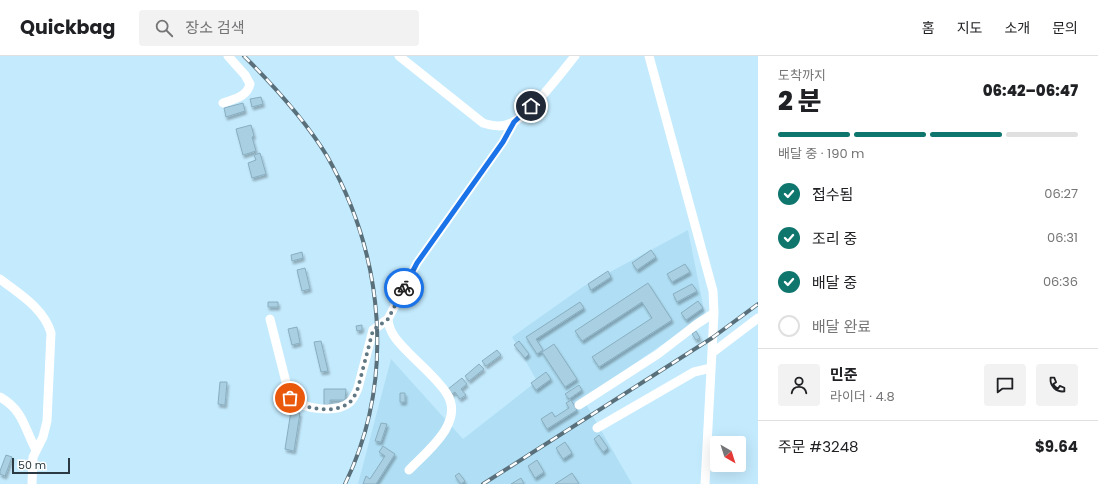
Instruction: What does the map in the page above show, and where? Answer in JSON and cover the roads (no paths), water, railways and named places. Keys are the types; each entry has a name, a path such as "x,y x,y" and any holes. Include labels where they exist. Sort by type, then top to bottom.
{"street":[{"path":"223,103 244,95 249,90 250,84 228,56"},
{"path":"399,56 483,123 494,127 514,122"},
{"path":"270,318 290,398 303,405 329,409 349,403 354,398 373,330 388,319 417,263 503,142 514,122 548,88 575,56"},
{"path":"649,56 713,291 714,313 705,484"},
{"path":"0,279 41,314 48,322 50,333 47,421 33,457 31,472 32,484"},
{"path":"579,405 658,354 714,313"},
{"path":"712,353 758,318"},
{"path":"388,319 388,327 398,342 443,388 451,403 449,424 440,438 409,470"},
{"path":"597,428 694,372 711,368"},
{"path":"0,397 17,410 23,418 36,450"}],"railway":[{"path":"244,56 267,79 309,129 327,156 346,194 361,235 371,276 376,318 377,360 372,403 361,444 345,484"},
{"path":"483,484 712,338 758,304"}]}
